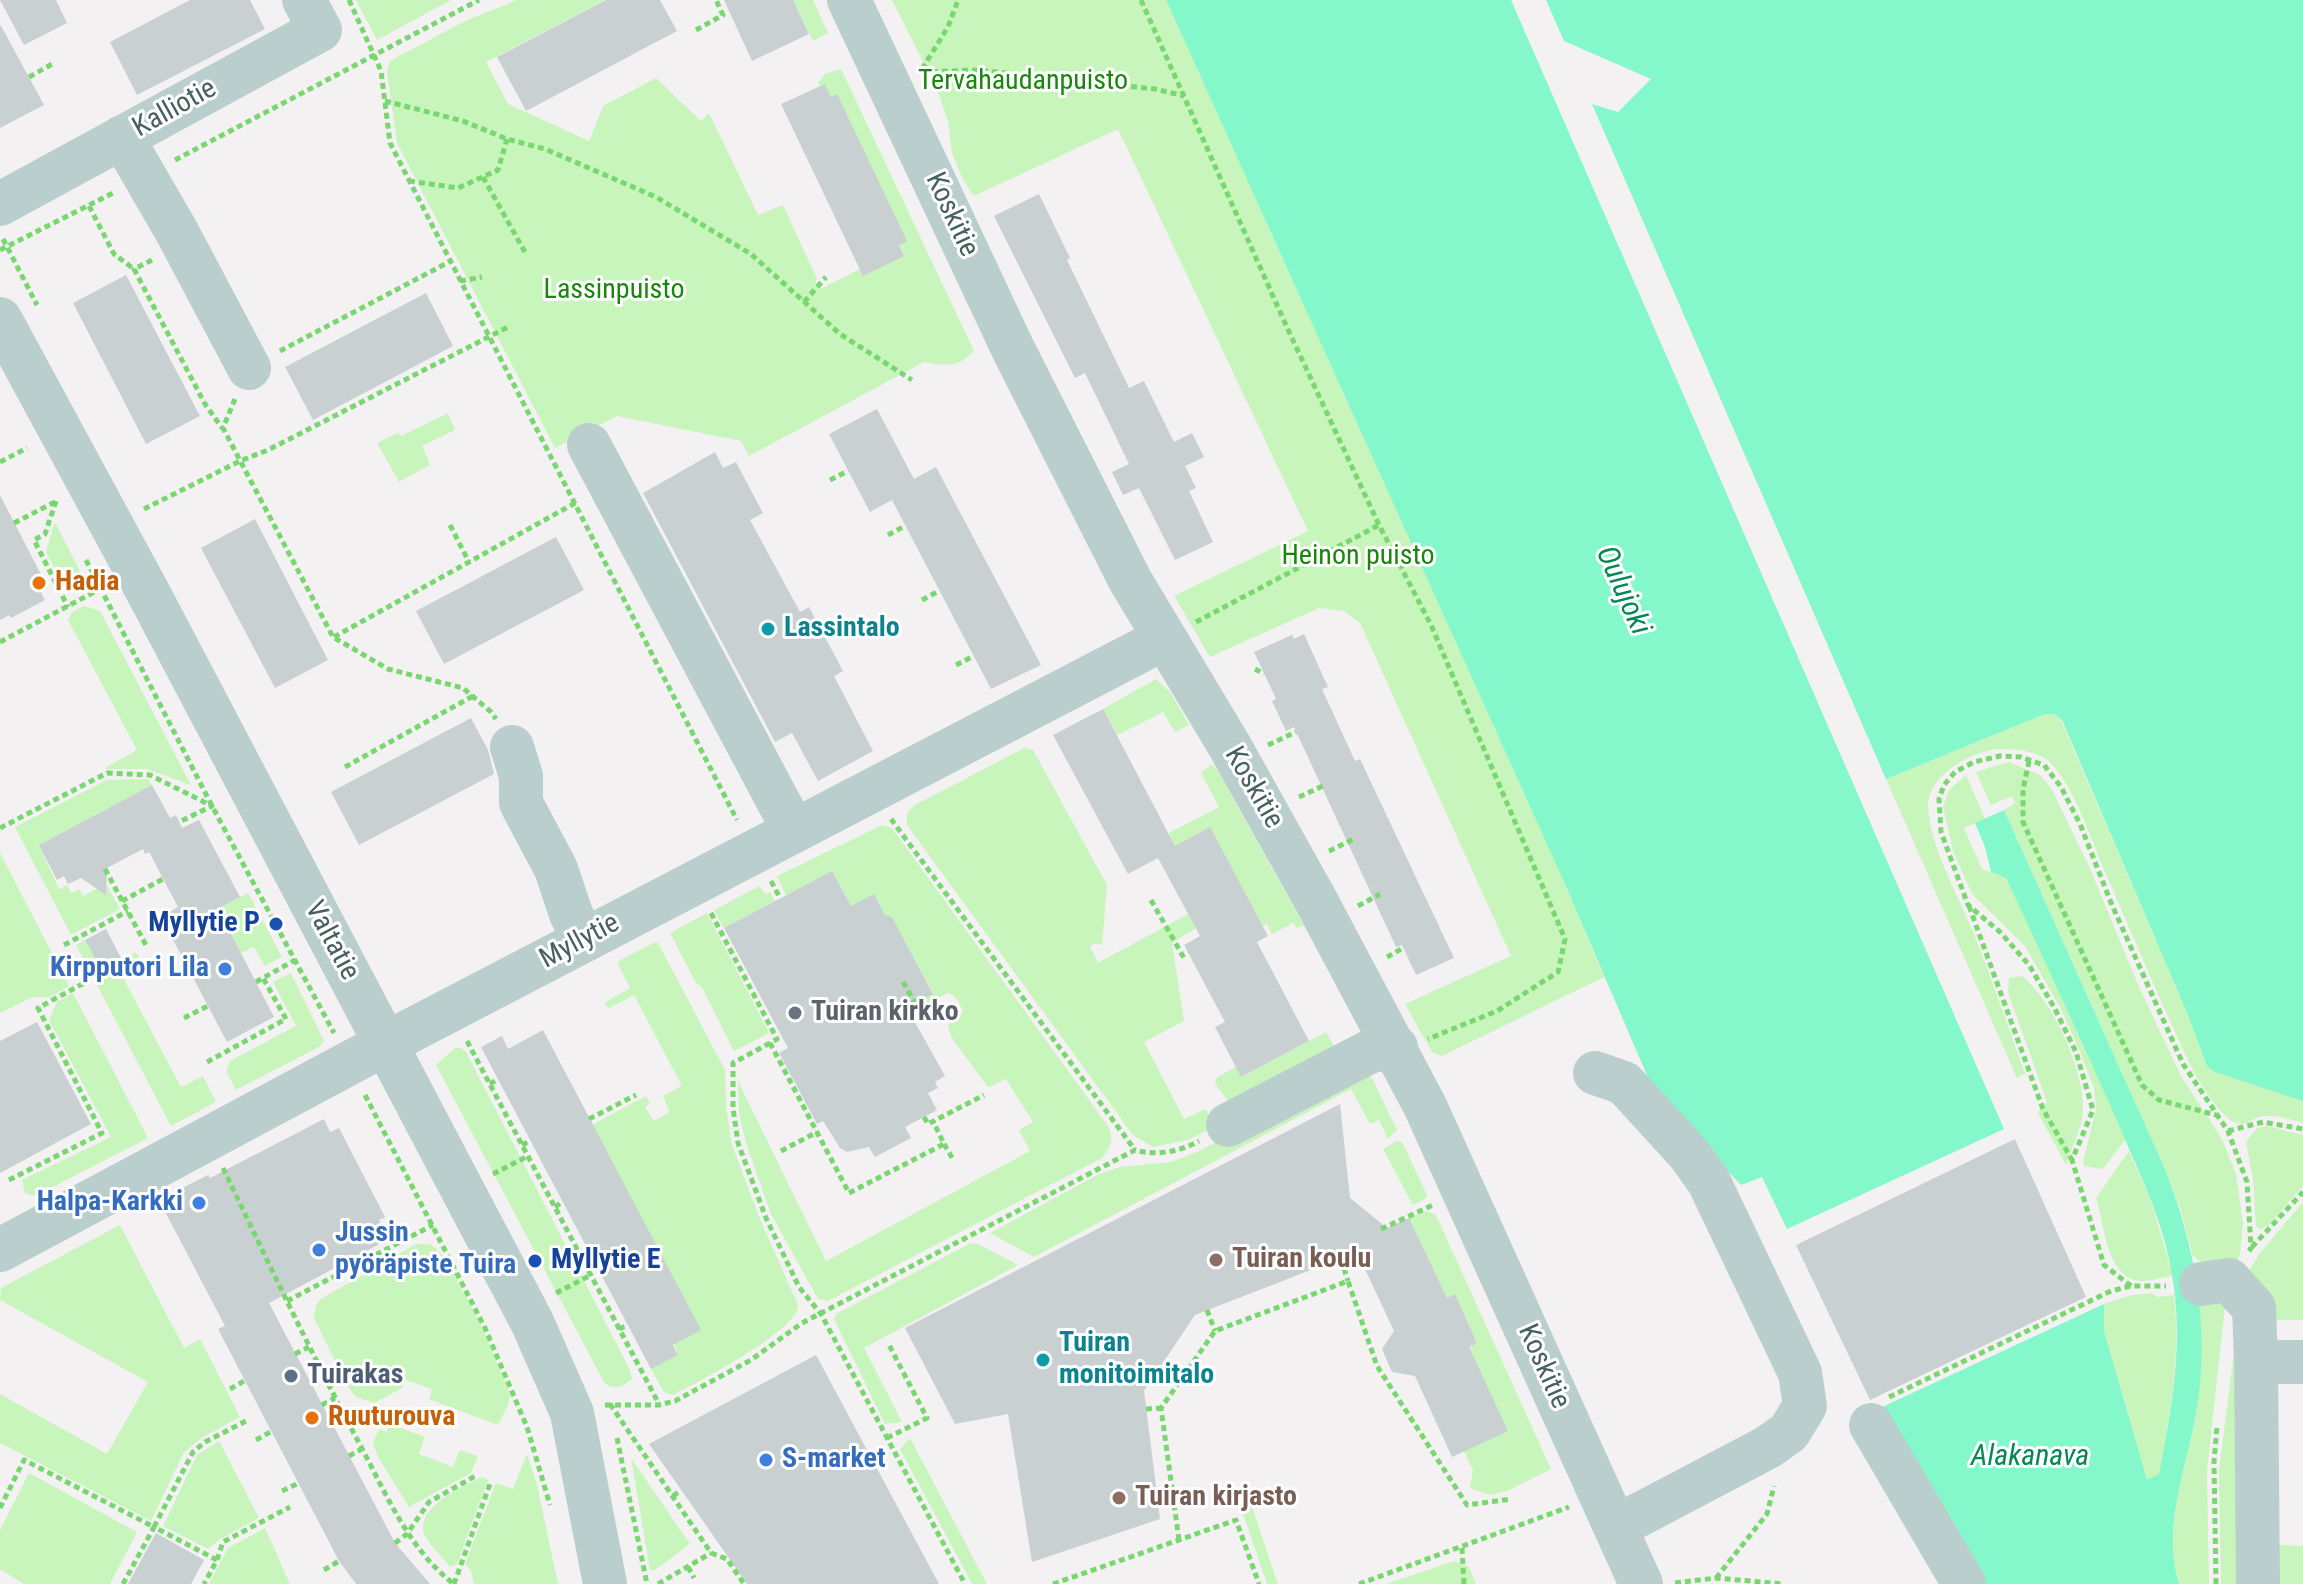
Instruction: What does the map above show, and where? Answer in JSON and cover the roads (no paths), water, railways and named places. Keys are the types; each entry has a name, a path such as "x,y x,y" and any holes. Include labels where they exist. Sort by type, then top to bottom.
{"street":[{"name":"Kalliotie","path":"0,204 320,30 304,0"},
{"name":"Koskitie","path":"849,0 906,80 1013,349 1130,580 1406,1046 1432,1121 1641,1584"},
{"path":"122,137 249,368"},
{"name":"Valtatie","path":"0,319 150,596 532,1322 591,1408 605,1584"},
{"path":"589,445 592,494 775,841"},
{"name":"Myllytie","path":"0,1250 385,1044 1163,639"},
{"path":"512,747 521,776 521,803 556,869 571,914 584,940"},
{"path":"1228,1125 1371,1051 1406,1046"},
{"path":"1595,1073 1624,1083 1689,1154 1709,1182 1800,1373 1805,1406 1789,1432 1768,1447 1608,1510"},
{"path":"2213,1275 2254,1308 2258,1584"},
{"path":"2256,1362 2303,1362"},
{"path":"1871,1425 1964,1584"}],"water":[{"name":"Oulujoki","path":"1166,0 1511,0 2004,1129 1787,1229 1762,1177 1741,1185 1655,1094 1564,882"},
{"path":"1546,0 2303,0 2303,1101 2215,1072 2207,1066 2062,720 2054,714 2045,714 1886,779 1592,104 1618,112 1651,79 1564,41"},
{"name":"Alakanava","path":"2004,810 2164,1167 2191,1255 2200,1316 2201,1377 2174,1518 2174,1562 2179,1584 1972,1584 1878,1409 2104,1304 2104,1331 2147,1480 2159,1474 2177,1350 2175,1301 2168,1255 2142,1177 2006,878 1991,872 1975,823"}],"place":[{"name":"Hadia","path":"39,583"},
{"name":"Lassintalo","path":"768,629"},
{"name":"Myllytie P","path":"276,924"},
{"name":"Kirpputori Lila","path":"225,969"},
{"name":"Tuiran kirkko","path":"795,1013"},
{"name":"Halpa-Karkki","path":"199,1203"},
{"name":"Jussin pyöräpiste Tuira","path":"319,1250"},
{"name":"Tuiran koulu","path":"1216,1260"},
{"name":"Myllytie E","path":"535,1261"},
{"name":"Tuiran monitoimitalo","path":"1043,1360"},
{"name":"Tuirakas","path":"291,1376"},
{"name":"Ruuturouva","path":"312,1418"},
{"name":"S-market","path":"766,1460"},
{"name":"Tuiran kirjasto","path":"1119,1498"}],"park label":[{"name":"Tervahaudanpuisto","path":"1023,82"},
{"name":"Lassinpuisto","path":"614,291"},
{"name":"Heinon puisto","path":"1358,557"}]}
